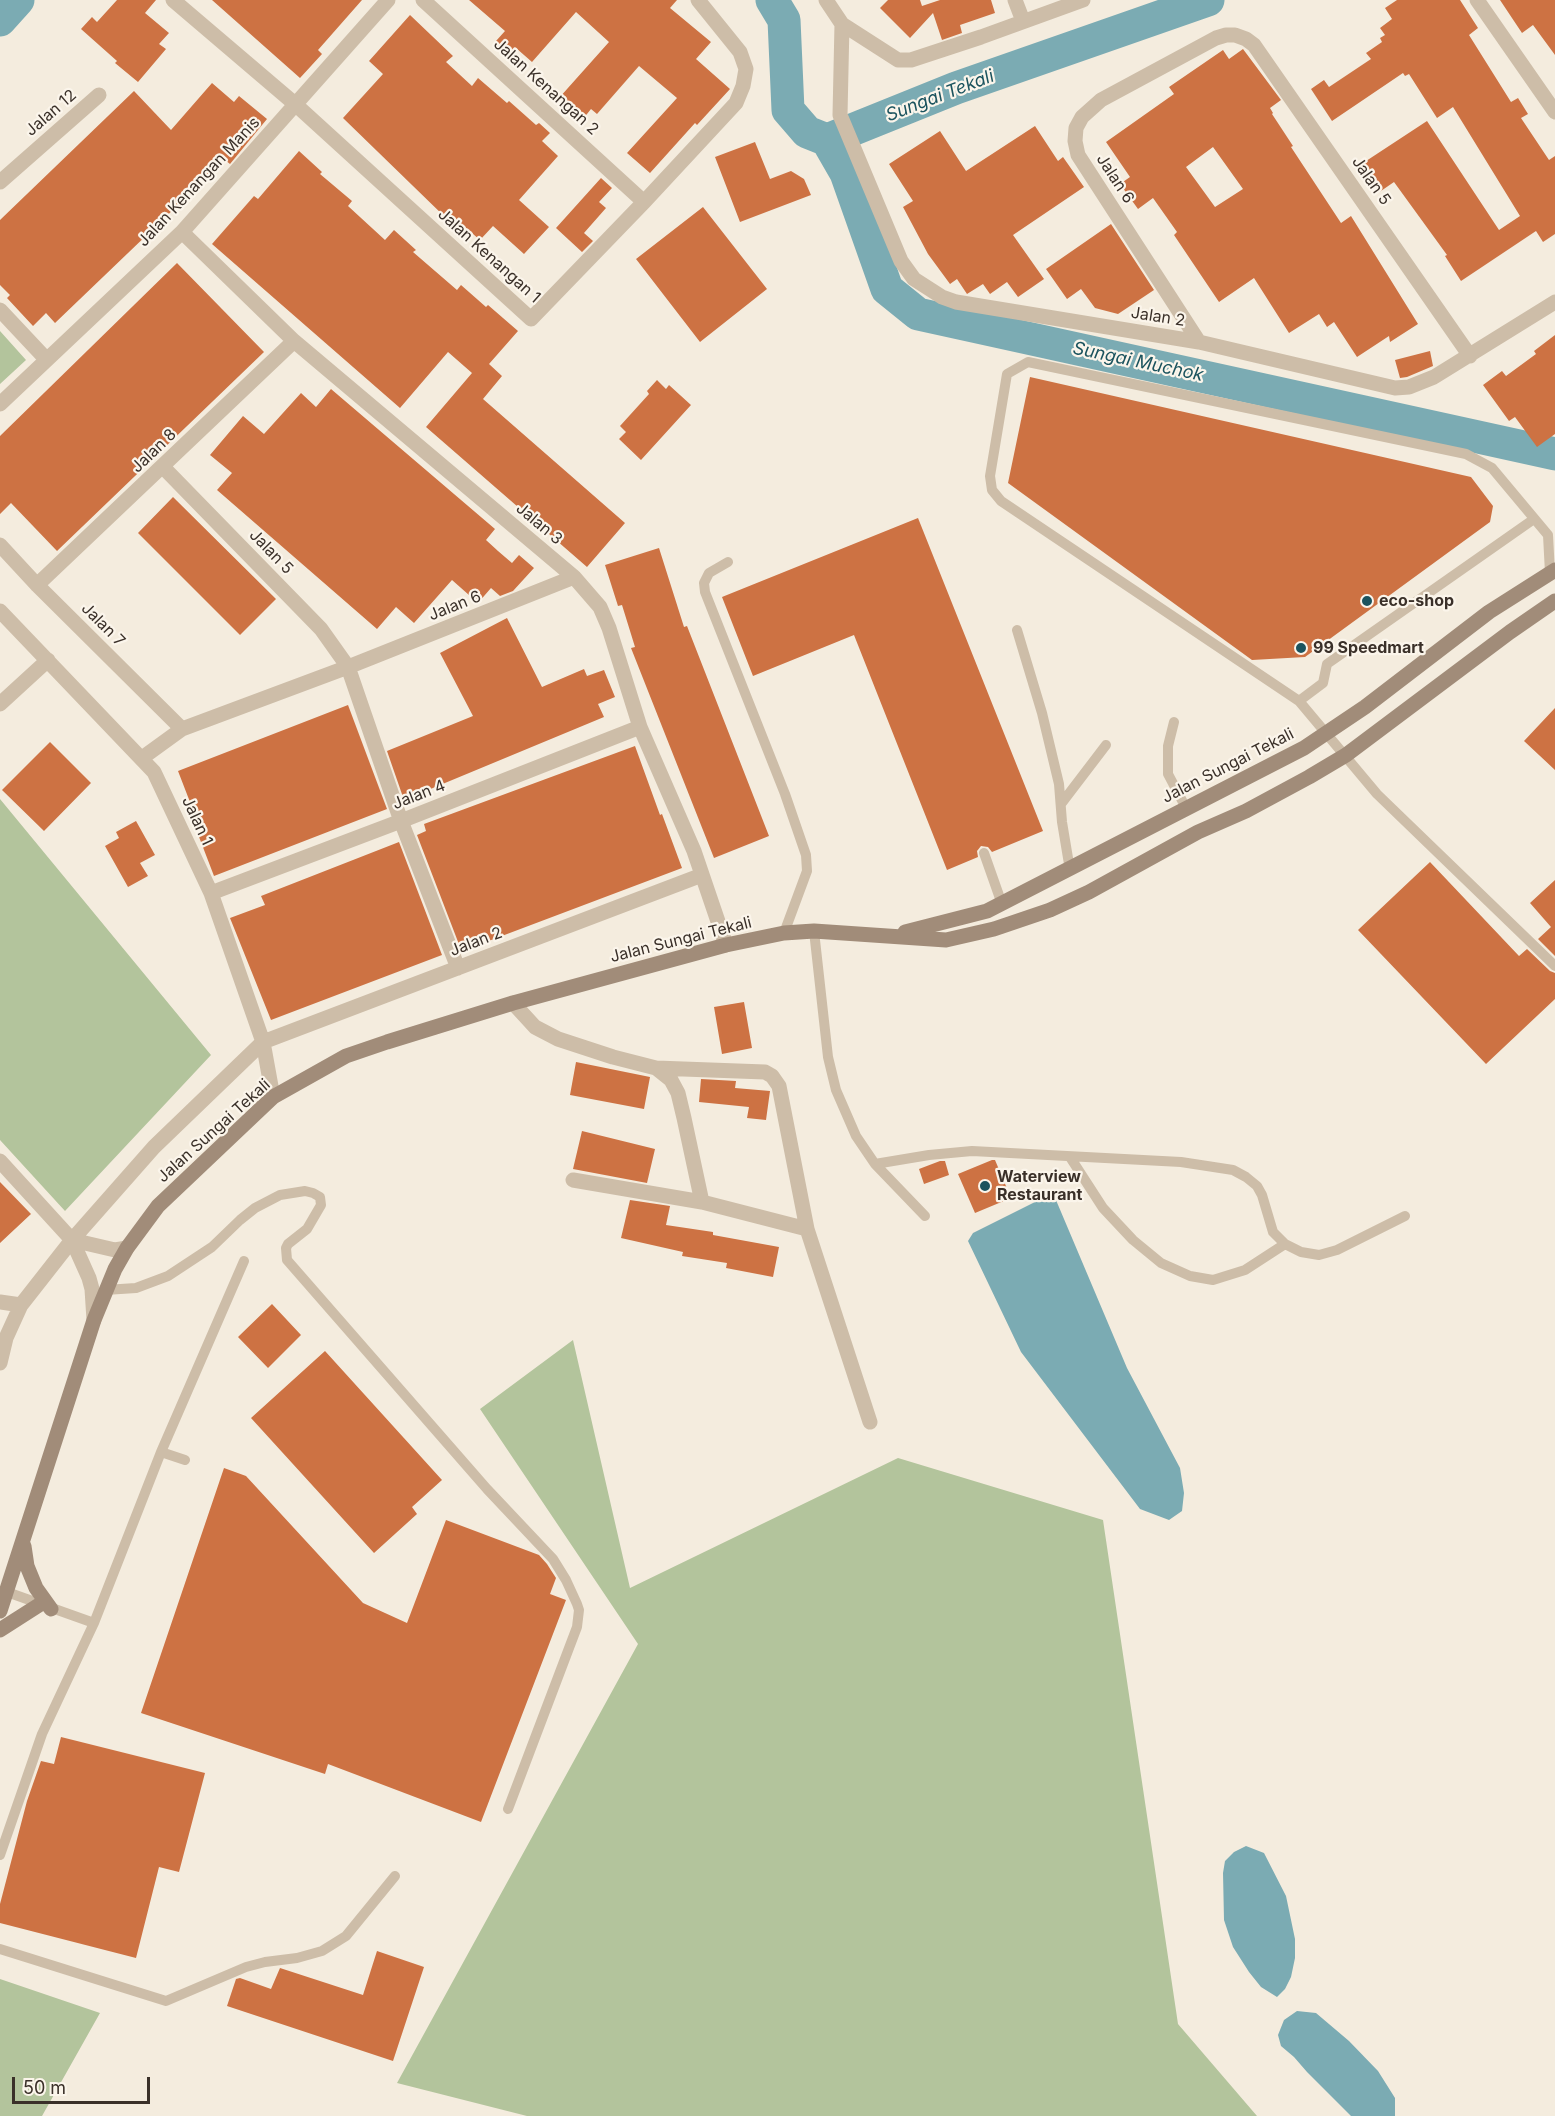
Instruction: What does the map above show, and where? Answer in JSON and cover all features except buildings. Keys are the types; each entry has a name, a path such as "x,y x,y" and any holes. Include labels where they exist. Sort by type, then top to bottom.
{"street":[{"name":"Jalan Kenangan 1","path":"173,0 295,104 529,318 534,317 736,103 743,86 746,69 740,52 698,0"},
{"name":"Jalan Kenangan Manis","path":"0,404 182,232 388,0"},
{"name":"Jalan Kenangan 2","path":"423,0 644,202"},
{"path":"826,0 842,24 898,60 925,56 1083,0"},
{"path":"1015,0 1023,21"},
{"path":"1477,0 1555,112"},
{"name":"Jalan 2","path":"842,24 840,116 901,261 914,279 942,297 956,302 1199,342 1395,388 1421,383 1470,356 1555,302"},
{"name":"Jalan 6","path":"1199,342 1078,155 1075,141 1076,128 1082,117 1101,100 1216,38 1235,35"},
{"name":"Jalan 5","path":"1235,35 1254,45 1470,356"},
{"name":"Jalan 12","path":"0,182 99,95"},
{"name":"Jalan 3","path":"182,232 294,341 574,577 600,607 609,628 640,727 694,852 726,945"},
{"path":"0,310 46,359"},
{"name":"Jalan 8","path":"38,585 294,341"},
{"name":"Jalan 5","path":"163,467 321,629 348,667"},
{"name":"Jalan 7","path":"0,545 182,729"},
{"name":"Jalan Sungai Tekali","path":"887,936 987,911 1304,748 1365,707 1489,612 1553,571"},
{"name":"Jalan 6","path":"142,759 182,729 348,667 574,577"},
{"name":"Jalan Sungai Tekali","path":"0,1611 93,1320 105,1290 127,1248 158,1206 273,1097 346,1056 513,1004 726,945 784,933 814,931 946,940 994,930 1050,910 1089,892 1198,832 1246,811 1346,755 1555,601"},
{"name":"Jalan 1","path":"0,611 154,772 211,892 263,1042 273,1097"},
{"path":"0,704 48,660"},
{"path":"348,667 401,821 458,968"},
{"name":"Jalan 4","path":"211,892 401,821 640,727"},
{"name":"Jalan 2","path":"263,1042 702,875"},
{"path":"513,1004 535,1027 558,1039 613,1057 656,1068 765,1072 772,1076 779,1086 807,1229 870,1422"},
{"path":"0,1363 6,1338 21,1305 72,1240 154,1147 263,1042"},
{"path":"656,1068 671,1080 678,1094 702,1202"},
{"path":"0,1161 72,1240 92,1289 93,1320"},
{"path":"573,1180 702,1202 807,1229"},
{"path":"72,1240 115,1250 127,1248"},
{"path":"0,1302 21,1305"},
{"path":"0,1630 45,1607 27,1566 23,1544"}],"lane":[{"path":"1553,571 1548,535 1492,468 1466,454 1028,362 1007,374 990,476 992,490 1001,501 1299,700 1377,794 1555,966"},
{"path":"1299,700 1323,683 1327,664 1534,519"},
{"path":"728,562 709,573 704,583 705,592 785,794 806,855 807,871 784,933"},
{"path":"1017,630 1042,712 1059,784 1070,870"},
{"path":"1174,722 1168,746 1168,774 1186,808"},
{"path":"1061,804 1106,745"},
{"path":"984,853 1002,904"},
{"path":"814,931 828,1057 833,1079 856,1136 875,1164 925,1216"},
{"path":"875,1164 929,1155 972,1152 1181,1162 1233,1170 1257,1186 1273,1232 1285,1244 1301,1252 1319,1255 1337,1250 1405,1216"},
{"path":"1070,1157 1103,1208 1133,1240 1161,1263 1190,1276 1212,1280 1245,1270 1285,1244"},
{"path":"105,1290 136,1288 168,1276 212,1247 255,1208 280,1195 304,1191 320,1197 321,1205 307,1228 286,1248 287,1260 487,1489 553,1559 566,1580 579,1610 577,1627 508,1809"},
{"path":"0,1855 42,1734 94,1623 161,1452 244,1261"},
{"path":"161,1452 185,1460"},
{"path":"7,1592 94,1623"},
{"path":"0,1949 166,2001 246,1967 322,1951 346,1936 395,1876"}],"green space":[{"path":"0,331 26,360 0,384"},
{"path":"0,799 211,1055 65,1211 0,1140"},
{"path":"573,1340 630,1588 898,1458 1103,1520 1178,2024 1257,2116 527,2116 397,2083 638,1644 480,1409"},
{"path":"0,1979 100,2013 42,2116 0,2116"}],"water":[{"path":"1053,1193 1127,1368 1180,1468 1184,1493 1182,1511 1169,1520 1140,1509 1021,1352 968,1241 973,1233"},
{"path":"1246,1846 1264,1853 1286,1896 1295,1939 1295,1958 1291,1977 1285,1989 1277,1997 1261,1987 1249,1972 1233,1947 1224,1920 1225,1861 1234,1852"},
{"path":"1297,2011 1316,2013 1349,2041 1378,2071 1395,2098 1395,2116 1351,2116 1281,2046 1278,2035 1284,2020"}],"waterway":[{"name":"Sungai Tekali","path":"0,20 18,0"},
{"name":"Sungai Tekali","path":"772,0 784,20 788,110 807,132 827,140 956,88 1208,0"},
{"name":"Sungai Muchok","path":"827,140 846,173 887,289 918,314 1555,454"}],"place":[{"name":"eco-shop","path":"1367,601"},
{"name":"99 Speedmart","path":"1301,648"},
{"name":"Waterview Restaurant","path":"985,1186"}]}
